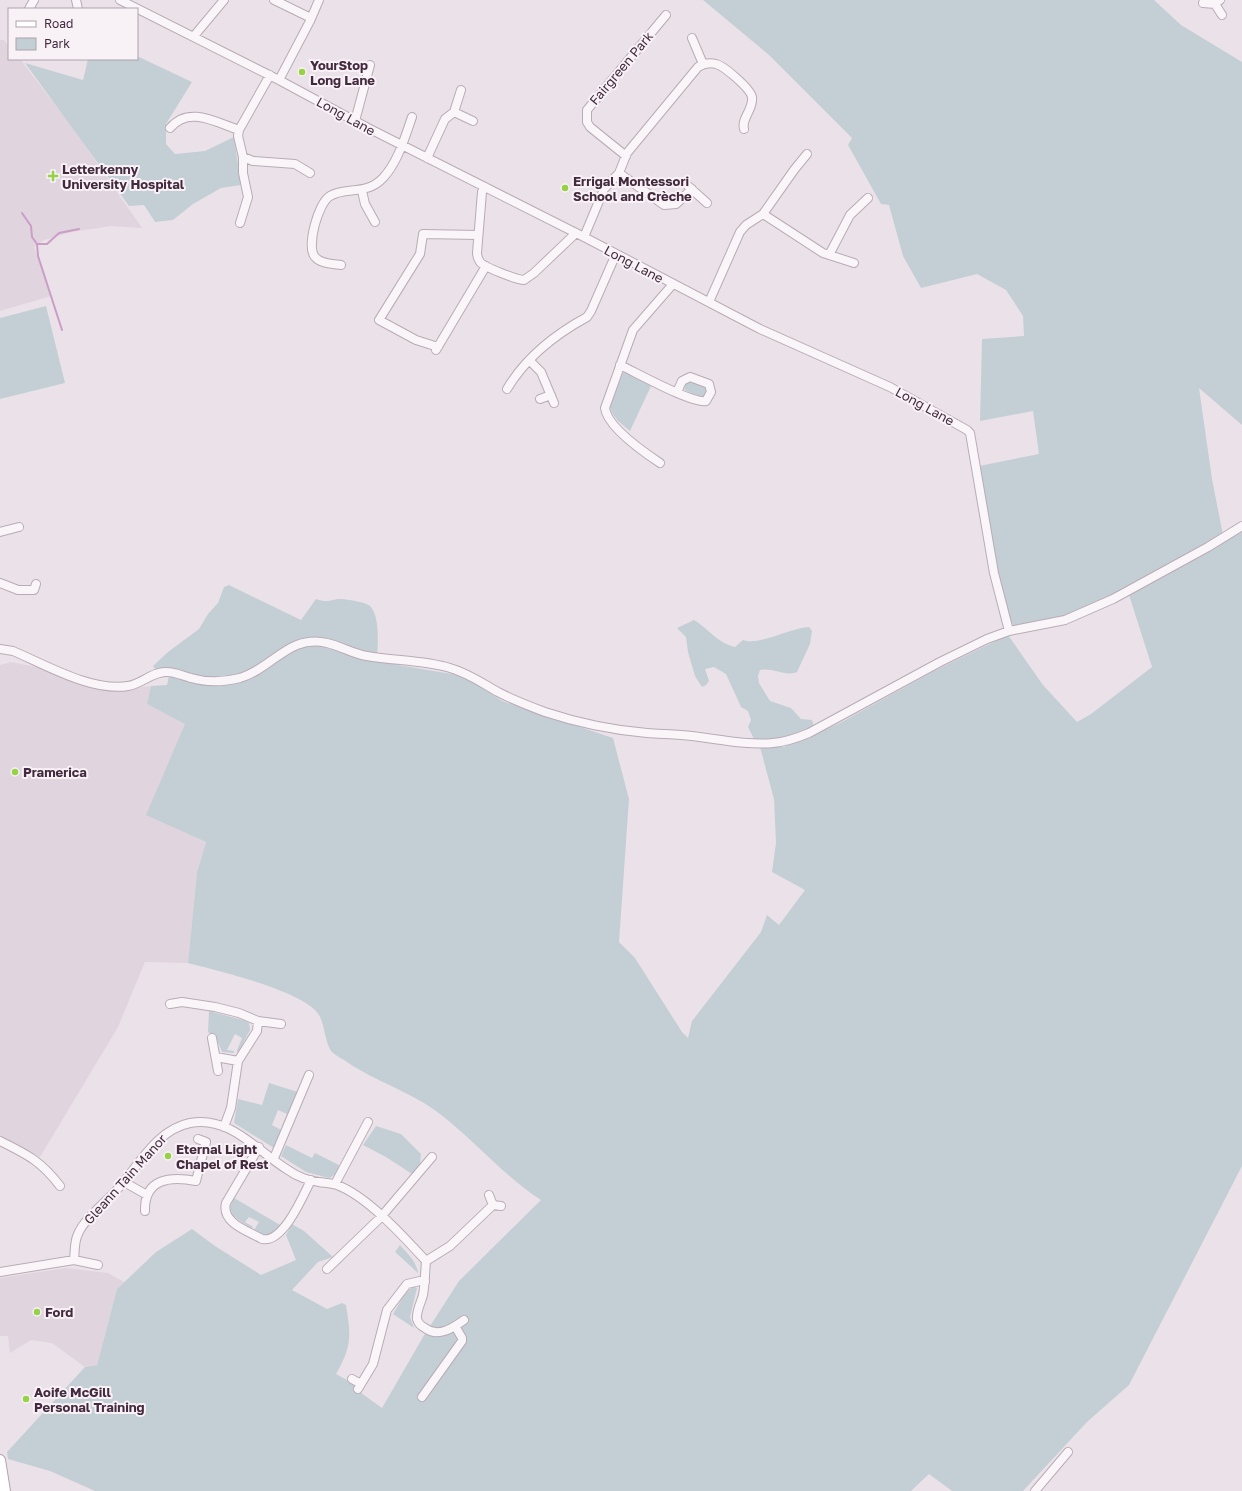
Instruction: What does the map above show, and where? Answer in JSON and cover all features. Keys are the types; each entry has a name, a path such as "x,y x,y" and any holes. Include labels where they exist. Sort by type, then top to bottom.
{"main road":[{"path":"0,1460 5,1491"}],"street":[{"name":"Long Lane","path":"120,0 136,8"},
{"path":"194,36 224,0"},
{"path":"274,0 311,18"},
{"path":"279,80 319,0"},
{"path":"1203,3 1218,2 1222,15"},
{"name":"Long Lane","path":"138,9 270,75 355,122 584,237 783,340 890,387 967,430 970,433 994,573 1009,631"},
{"name":"Fairgreen Park","path":"626,156 590,126 587,122 587,110 666,15"},
{"path":"692,38 703,64"},
{"path":"584,237 604,190 619,173 626,156 698,68 703,64 709,63 720,66 749,91 752,103 743,123 744,128"},
{"path":"355,122 370,65"},
{"path":"240,223 248,197 243,173 244,157 238,136 239,130 270,75"},
{"path":"427,158 445,118 454,112 461,90"},
{"path":"454,112 473,121"},
{"path":"170,128 182,118 192,116 239,130"},
{"path":"341,265 324,262 315,257 312,252 312,240 317,218 324,201 332,194 362,191 377,183 385,176 402,145 412,117"},
{"path":"709,302 740,232 746,225 763,214 807,154"},
{"path":"244,157 253,161 295,164 310,173"},
{"path":"619,173 664,205 676,204 690,187 707,203"},
{"path":"484,187 482,192 477,256 481,263 486,266 517,279 524,280 534,273 576,233"},
{"path":"362,191 365,204 375,222"},
{"path":"829,255 850,215 862,202 868,198"},
{"path":"763,214 829,255 854,262"},
{"path":"478,235 422,232 420,254 379,320 416,340 437,348 486,266"},
{"path":"508,389 529,360 550,340 587,316 591,311 616,254"},
{"path":"660,462 634,444 607,417 606,403 636,326 673,284"},
{"path":"529,360 541,372 553,399 540,399"},
{"path":"620,365 677,392"},
{"path":"0,649 13,652 94,685 116,687 141,683 157,674 165,672 202,681 214,682 228,680 254,672 291,646 317,641 328,643 365,656 448,667 469,675 509,698 545,712 585,723 618,730 763,744 792,740 809,733 957,652 1009,631 1065,620 1098,606 1204,549 1242,526"},
{"path":"0,532 19,527"},
{"path":"0,583 18,590 34,590 36,584"},
{"path":"170,1004 182,1002 215,1007 239,1013 258,1021 281,1024"},
{"path":"224,1127 231,1108 238,1061 257,1031 258,1021"},
{"path":"212,1038 218,1071"},
{"path":"216,1057 238,1061"},
{"path":"274,1158 309,1075"},
{"name":"Gleann Tain Manor","path":"74,1260 75,1241 82,1226 124,1182 152,1146 174,1128 196,1122 224,1127 259,1147 288,1171 311,1180 335,1184 367,1204 426,1261"},
{"path":"335,1184 368,1122"},
{"path":"145,1210 147,1195 154,1185 163,1180 180,1178 196,1181 206,1142 198,1140"},
{"path":"0,1141 34,1158 60,1186"},
{"path":"259,1147 226,1203 226,1214 234,1223 262,1239 267,1240 273,1238 280,1233 291,1217 311,1180"},
{"path":"328,1269 381,1217 432,1157"},
{"path":"124,1182 147,1195"},
{"path":"464,1320 439,1333 427,1330 420,1326 417,1320 417,1314 425,1282 426,1261 450,1246 497,1205 489,1195"},
{"path":"0,1272 74,1260 98,1265"},
{"path":"352,1379 360,1386 372,1364 381,1329 388,1310 407,1284 420,1281 425,1282"},
{"path":"422,1397 462,1341 462,1338 455,1326"},
{"path":"1035,1491 1068,1452"}],"shaded area":[{"name":"Letterkenny University Hospital","path":"0,40 4,40 8,45 8,60 21,60 72,127 142,228 111,226 72,232 44,240 34,247 51,296 0,311"},
{"path":"11,662 36,667 100,690 151,686 147,704 186,724 147,815 206,842 197,872 188,963 145,962 118,1027 40,1157 0,1137 0,665"},
{"path":"66,1268 108,1273 124,1282 117,1289 97,1365 85,1367 52,1343 31,1340 10,1353 8,1336 0,1336 0,1278"}],"green space":[{"path":"703,0 1154,0 1181,25 1242,62 1242,425 1199,388 1212,479 1223,535 1118,593 1087,607 1062,617 1014,627 1004,606 979,466 1039,454 1033,411 980,421 982,339 1024,336 1023,316 1006,290 977,274 921,288 903,256 889,205 881,204 848,145 852,138 769,55"},
{"path":"138,56 192,82 166,124 166,144 175,154 205,151 234,137 241,185 221,188 193,204 173,220 155,222 144,205 129,206 25,63 83,80 88,60 138,60"},
{"path":"46,306 65,383 0,399 0,318"},
{"path":"623,373 629,373 651,386 630,431 615,417 610,406"},
{"path":"688,380 704,384 708,390 705,397 700,398 685,390 684,385"},
{"path":"1242,532 1242,1166 1129,1385 1087,1422 1023,1491 952,1491 929,1474 911,1491 95,1491 50,1471 8,1459 7,1452 85,1367 97,1365 117,1289 156,1252 192,1229 215,1246 261,1275 296,1260 286,1235 292,1224 304,1231 333,1257 318,1262 292,1290 327,1309 342,1303 346,1305 349,1325 348,1348 336,1374 356,1385 357,1390 382,1408 423,1337 459,1281 541,1200 527,1191 453,1124 429,1106 358,1069 332,1052 328,1044 321,1019 310,1006 279,990 238,976 188,963 197,872 206,842 146,815 185,724 147,704 151,686 167,685 169,676 210,685 211,680 156,670 153,666 168,652 199,629 208,614 218,603 224,587 229,585 301,620 316,599 327,601 343,599 365,603 370,606 373,611 377,623 377,657 398,665 464,676 502,701 613,738 629,799 619,942 635,958 682,1032 688,1038 692,1021 761,932 767,915 779,925 805,890 772,872 776,843 774,799 760,747 784,747 838,724 936,670 1008,635 1043,685 1077,722 1091,714 1152,667 1129,595"},
{"path":"694,620 718,639 735,647 743,640 757,641 793,630 809,627 812,631 810,644 797,672 788,673 765,669 760,670 758,676 759,683 770,701 791,708 801,719 812,720 814,726 785,736 770,739 754,739 748,727 751,720 748,711 741,707 726,674 714,667 705,669 709,681 702,687 695,676 688,652 686,637 677,628"},
{"path":"209,1011 249,1023 250,1030 239,1051 237,1052 242,1038 235,1034 227,1050 234,1051 234,1053 222,1052 216,1037 208,1032"},
{"path":"269,1083 298,1092 285,1127 282,1126 287,1114 278,1110 272,1125 283,1131 274,1148 234,1123 238,1099 262,1105"},
{"path":"376,1126 401,1134 421,1154 420,1164 412,1174 386,1157 363,1145"},
{"path":"286,1145 312,1158 315,1153 339,1165 335,1175 329,1178 306,1172 281,1156"},
{"path":"234,1198 282,1226 266,1237 254,1230 259,1222 249,1217 245,1222 253,1227 252,1229 233,1216 230,1207"},
{"path":"400,1245 414,1261 418,1273 395,1252"},
{"path":"413,1286 417,1288 410,1317 414,1328 393,1314 404,1295"}],"waterway":[{"path":"22,213 31,226 32,237 37,244 38,256 62,330"},
{"path":"37,244 47,244 59,233 79,229"}],"place":[{"name":"YourStop Long Lane","path":"302,72"},
{"name":"Letterkenny University Hospital","path":"53,176"},
{"name":"Errigal Montessori School and Crèche","path":"565,188"},
{"name":"Pramerica","path":"15,772"},
{"name":"Eternal Light Chapel of Rest","path":"168,1156"},
{"name":"Ford","path":"37,1312"},
{"name":"Aoife McGill Personal Training","path":"26,1399"}]}
